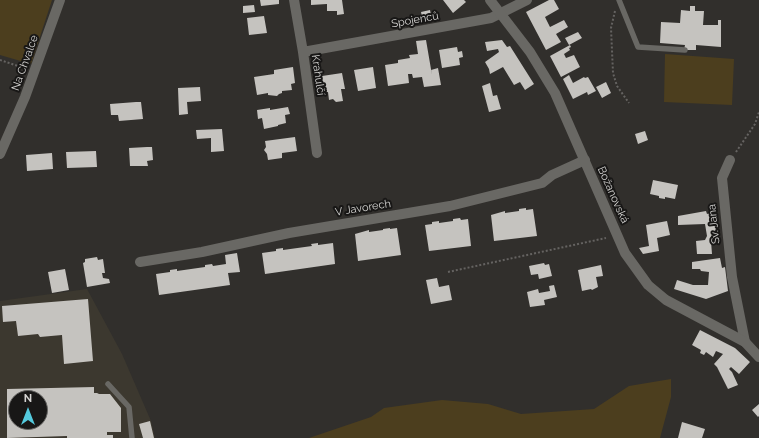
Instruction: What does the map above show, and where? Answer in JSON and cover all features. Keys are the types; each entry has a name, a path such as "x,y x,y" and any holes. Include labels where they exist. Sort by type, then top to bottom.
{"street":[{"name":"Na Chvalce","path":"0,154 25,97 60,0"},
{"name":"Krahulčí","path":"294,0 317,153"},
{"name":"Božanovská","path":"490,0 530,52 555,93 625,253 648,285 666,300 745,342 759,357"},
{"name":"Spojenců","path":"303,52 490,18 501,14 527,0"},
{"name":"V Javorech","path":"140,262 202,252 289,233 450,206 542,182 552,175 585,160"},
{"name":"Sv. Jana","path":"730,160 722,178 732,277 745,342"}],"lane":[{"path":"619,1 638,47 686,50"},
{"path":"108,384 129,407 132,438"}],"path":[{"path":"619,1 614,13 611,28 613,73 617,86 629,103"},
{"path":"0,60 34,72"},
{"path":"730,160 755,124 759,112"},
{"path":"448,272 617,235"}],"shaded area":[{"path":"0,0 52,0 31,64 0,55"},
{"path":"665,54 734,59 732,105 664,102"},
{"path":"87,289 122,354 151,421 155,438 0,438 0,301"},
{"path":"671,379 671,397 660,438 309,438 371,417 384,408 442,400 488,404 521,414 594,409 629,386"}],"building":[{"path":"260,0 279,0 279,4 261,6"},
{"path":"311,0 342,0 344,14 337,15 337,11 327,11 327,4 311,5"},
{"path":"443,0 464,0 466,2 453,13"},
{"path":"549,0 554,0 559,9 545,17 550,27 564,20 568,27 556,34 561,42 546,50 526,12"},
{"path":"254,5 255,12 243,13 243,6"},
{"path":"690,6 695,6 695,11 704,11 703,25 718,25 718,20 721,20 721,47 696,45 696,50 684,50 685,45 660,43 661,22 680,23 681,10 690,11"},
{"path":"430,10 432,20 423,22 421,12"},
{"path":"264,16 267,33 249,35 247,18"},
{"path":"578,32 582,38 569,45 565,38"},
{"path":"426,40 431,70 438,68 441,85 424,87 422,77 413,78 412,74 408,74 409,83 388,86 385,65 398,63 398,60 410,58 409,55 418,54 416,41"},
{"path":"502,40 507,47 510,46 534,84 525,90 520,82 514,85 503,67 490,74 485,62 499,52 498,49 487,51 485,42"},
{"path":"570,45 570,50 564,54 566,58 574,55 580,67 561,77 550,56"},
{"path":"457,47 458,52 462,51 463,57 459,58 460,65 442,68 439,50"},
{"path":"293,67 295,83 291,84 292,90 282,91 282,93 277,96 268,95 268,93 257,95 254,77 274,74 274,70"},
{"path":"373,67 376,88 358,91 354,70"},
{"path":"342,73 345,89 341,89 343,101 336,102 333,99 329,100 328,92 324,92 322,86 322,76"},
{"path":"569,75 573,83 584,77 588,77 596,91 588,95 587,92 573,99 563,79"},
{"path":"606,82 611,93 602,98 596,87"},
{"path":"490,83 493,96 497,95 501,109 489,112 482,86"},
{"path":"200,87 201,101 187,102 188,114 179,115 178,88"},
{"path":"141,102 143,119 119,121 118,115 111,115 110,104"},
{"path":"288,107 290,114 285,115 286,123 264,129 262,118 258,119 257,110 270,108 270,110"},
{"path":"222,129 224,151 211,152 211,138 197,139 196,130"},
{"path":"645,131 648,140 638,144 635,134"},
{"path":"295,137 297,151 282,153 282,158 268,160 267,154 264,150 266,147 265,141"},
{"path":"152,147 153,160 147,161 148,166 130,166 129,148"},
{"path":"96,151 97,167 67,168 66,152"},
{"path":"52,153 53,169 27,171 26,155"},
{"path":"653,180 678,185 675,199 665,197 665,199 659,198 659,196 650,194"},
{"path":"526,208 526,210 533,209 537,236 494,241 491,215 505,211 505,213 519,211 519,209"},
{"path":"715,210 720,241 711,241 712,254 697,254 696,241 705,240 707,236 705,224 678,225 678,216 706,211 707,214 710,213 710,211"},
{"path":"460,218 461,220 468,219 471,246 429,251 425,225 439,221 439,223 453,221 453,219"},
{"path":"667,221 670,235 657,238 659,251 643,254 639,248 649,246 646,225"},
{"path":"397,228 401,255 358,261 355,234 369,230 369,232"},
{"path":"318,243 318,245 333,243 335,264 265,274 262,253 276,251 276,249 283,248 283,250 312,246 311,244"},
{"path":"237,253 240,272 228,273 230,285 159,295 156,274 170,272 170,270 177,269 177,271 205,267 205,265 212,264 213,266 226,264 225,255"},
{"path":"97,257 98,260 103,259 105,273 102,273 103,278 109,279 110,283 87,287 83,263 85,262 85,259"},
{"path":"720,258 722,268 725,267 728,291 706,299 674,289 677,280 693,285 708,285 709,272 701,271 700,269 692,269 692,262"},
{"path":"544,263 545,265 549,264 552,276 539,279 538,274 531,275 529,266"},
{"path":"601,265 603,276 596,277 598,287 592,290 582,291 578,270"},
{"path":"65,269 69,290 52,293 48,272"},
{"path":"437,278 439,287 449,285 452,300 431,304 426,280"},
{"path":"554,285 557,297 544,300 545,305 530,307 527,292 538,289 539,293 550,291 549,286"},
{"path":"88,299 93,361 64,364 62,335 40,337 38,334 18,336 16,321 3,322 2,306"},
{"path":"700,330 735,348 750,362 739,374 731,367 729,369 738,385 728,389 714,364 723,354 716,351 713,357 706,352 704,355 700,353 701,350 692,345"},
{"path":"94,387 94,393 110,394 121,408 121,432 107,432 107,435 113,435 113,438 67,438 67,436 7,438 7,389"},
{"path":"759,404 759,416 758,417 752,410"},
{"path":"150,421 154,438 143,438 139,424"},
{"path":"682,422 705,429 702,438 678,438"}]}
